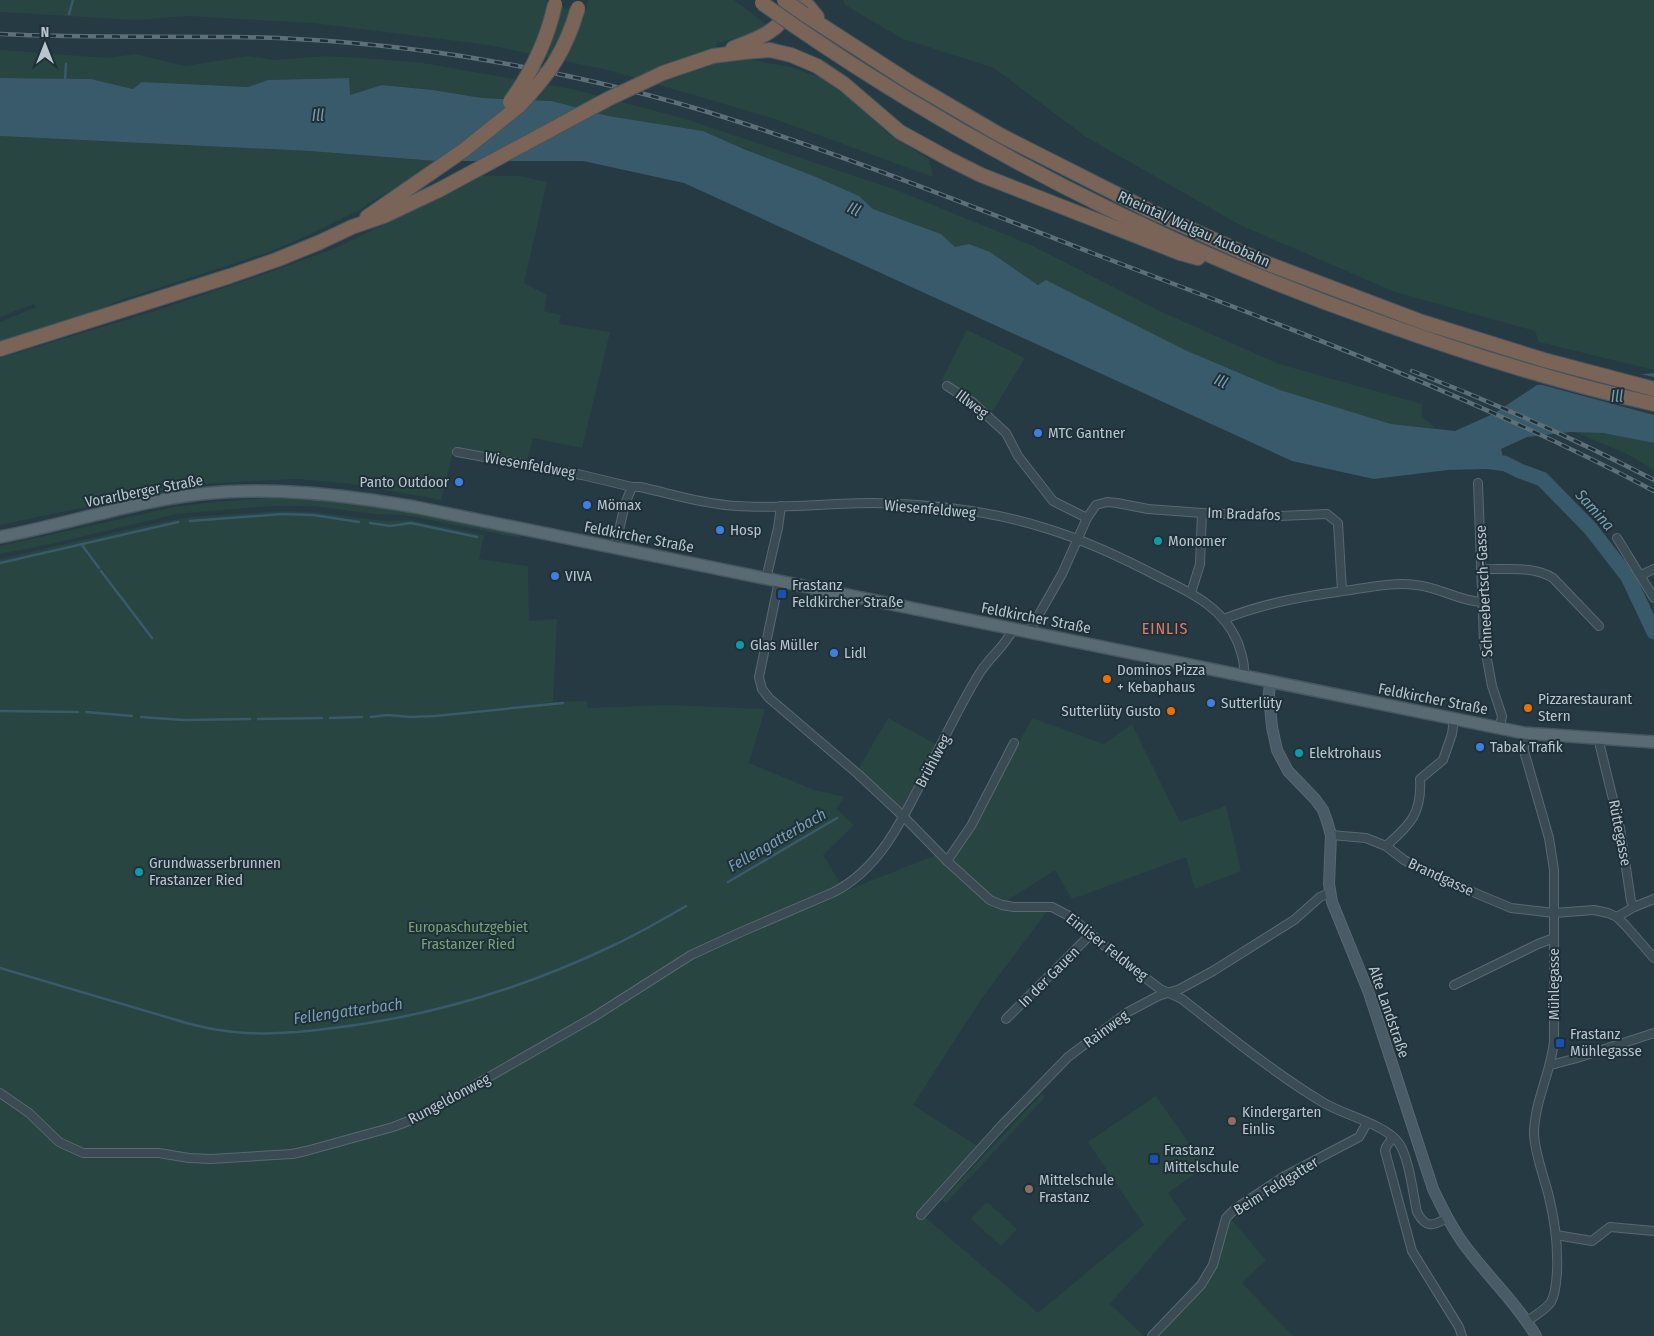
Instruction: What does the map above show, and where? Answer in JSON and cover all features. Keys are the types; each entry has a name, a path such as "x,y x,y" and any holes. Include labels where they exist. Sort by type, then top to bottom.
{"highway":[{"name":"Rheintal/Walgau Autobahn","path":"784,0 805,7 827,30 984,126 1068,171 1204,236 1266,263 1422,322 1544,360 1654,388"},
{"path":"0,348 230,276 318,243 352,227 390,214 439,190 608,99 664,73 761,37 776,28 788,12 792,0"},
{"path":"492,127 525,81 537,59 552,20 555,2"},
{"name":"Rheintal/Walgau Autobahn","path":"760,2 854,66 937,117 1163,235 1235,267 1328,304 1441,344 1539,374 1654,404"},
{"path":"352,227 464,150 519,106 553,67 568,40 578,4"},
{"path":"713,56 770,50 791,55 817,66 844,84 900,132 981,175 1180,253 1235,267"}],"main road":[{"name":"Vorarlberger Straße","path":"0,537 160,501 201,494 296,492 360,498 415,507"},
{"name":"Feldkircher Straße","path":"415,507 1524,733 1654,742"},
{"name":"Alte Landstraße","path":"1270,682 1271,719 1277,750 1288,771 1323,810 1331,835 1329,893 1369,993 1433,1189 1447,1218 1463,1243 1527,1321 1536,1336"}],"street":[{"name":"Illweg","path":"947,386 972,402 1006,433 1018,456 1052,502 1087,518"},
{"name":"Wiesenfeldweg","path":"457,452 582,475 629,485 632,488 640,487 736,506 873,504 922,506 1018,520 1076,538 1191,593 1214,609 1224,619 1237,640 1243,657 1244,676"},
{"name":"Schneebertsch-Gasse","path":"1478,483 1484,642 1492,686 1502,716 1500,728"},
{"path":"615,548 625,504 632,488"},
{"name":"Im Bradafos","path":"1076,538 1096,505 1106,502 1128,504 1148,509 1202,513 1279,516 1327,514 1338,523 1342,591"},
{"path":"766,579 781,506"},
{"path":"1191,593 1200,564 1202,513"},
{"path":"1029,632 1062,574 1076,538"},
{"path":"1617,538 1654,598"},
{"path":"1481,569 1530,570 1548,575 1600,626"},
{"path":"1641,575 1654,570"},
{"name":"Einliser Feldweg","path":"779,582 759,678 762,689 769,698 852,769 904,817 947,861 990,900 1014,907 1052,907 1071,917 1113,953 1160,989 1182,999 1278,1072 1324,1103 1379,1128 1393,1137"},
{"path":"1224,619 1275,602 1390,584 1416,585 1472,602 1482,602"},
{"name":"Brühlweg","path":"846,886 865,871 875,860 904,817 980,672 1008,641 1013,629"},
{"path":"1386,846 1404,831 1415,814 1421,796 1420,779 1443,760 1450,741 1454,718"},
{"name":"Mühlegasse","path":"1524,733 1524,751 1549,838 1554,870 1554,1041 1551,1064 1537,1109 1534,1140 1550,1199 1556,1235 1556,1290 1547,1305 1527,1321"},
{"name":"Rüttegasse","path":"1600,739 1600,748 1620,828 1631,901 1634,907"},
{"path":"947,861 971,826 1014,743"},
{"name":"Brandgasse","path":"1331,835 1366,838 1386,846 1404,860 1430,874 1511,908 1554,913 1594,910 1616,917"},
{"name":"Rungeldonweg","path":"0,1093 29,1113 59,1142 83,1152 159,1152 189,1158 211,1159 292,1154 306,1151 386,1129 419,1117 592,1018 691,955 846,886"},
{"name":"Rainweg","path":"921,1215 1002,1125 1068,1057 1128,1012 1158,996 1169,994 1213,971 1294,920 1320,897 1329,893"},
{"path":"1654,898 1616,917 1654,958"},
{"name":"In der Gauen","path":"1006,1019 1091,934"},
{"path":"1454,985 1554,938"},
{"path":"1551,1064 1577,1058 1654,1034"},
{"name":"Beim Feldgatter","path":"1152,1336 1201,1285 1213,1265 1226,1218 1235,1209 1283,1178 1359,1137 1367,1123"},
{"path":"1447,1218 1436,1225 1423,1222 1420,1218 1417,1212 1404,1152 1393,1137 1385,1151 1412,1251 1459,1326 1462,1336"},
{"path":"1556,1235 1586,1241 1595,1240 1610,1227 1654,1231"}],"green space":[{"path":"0,0 547,0 546,5 586,12 588,0 734,0 767,25 755,32 716,44 724,62 740,58 791,67 821,78 853,101 889,134 929,159 933,177 772,118 612,71 489,45 313,23 188,16 136,20 0,12"},
{"path":"843,0 1654,0 1654,370 1539,342 1535,331 1395,292 1240,225 1086,137 994,68 903,39 845,5"},
{"path":"0,50 108,58 135,54 185,66 248,56 276,60 325,56 423,63 572,89 686,119 899,191 1033,246 1160,311 1279,364 1422,404 1422,416 1436,429 1391,424 1280,390 1038,285 990,252 969,244 955,248 941,234 873,209 859,196 703,131 608,116 552,101 482,98 433,90 382,85 350,95 348,78 268,80 248,87 142,82 133,89 91,79 0,78"},
{"path":"0,136 310,151 436,161 398,187 367,204 367,206 311,234 269,252 118,301 91,313 0,341 0,322 36,307 34,304 0,317"},
{"path":"482,176 520,176 547,182 524,283 547,295 544,311 561,315 559,324 610,332 582,448 533,438 527,461 454,448 441,500 352,484 297,479 212,483 156,492 0,525 0,358 155,311 336,248"},
{"path":"967,330 1025,358 992,412 942,380"},
{"path":"1575,432 1603,433 1654,443 1654,470 1629,455"},
{"path":"268,498 331,502 393,510 518,533 520,538 405,515 375,514 313,506 269,506 176,514 51,544 0,554 0,546 174,507"},
{"name":"Europaschutzgebiet Frastanzer Ried","path":"282,511 312,512 385,521 410,520 484,535 479,559 528,566 529,621 557,619 553,702 587,701 588,708 669,705 765,709 749,763 814,790 844,797 836,809 854,825 823,855 845,891 936,855 947,865 973,829 1032,718 1104,744 1132,724 1180,822 1226,806 1241,871 1195,889 1186,857 1072,899 1055,870 997,907 1048,910 982,998 913,1105 979,1147 919,1212 1038,1313 1144,1225 1088,1142 1156,1096 1205,1167 1168,1193 1186,1219 1110,1304 1144,1336 0,1336 0,559 191,517"},
{"path":"888,718 943,748 906,824 854,777"},
{"path":"1042,1094 1045,1097 946,1203 942,1200"},
{"path":"987,1202 1017,1229 1001,1246 971,1219"},
{"path":"1230,1218 1266,1260 1242,1283 1293,1336 1155,1336 1215,1270"}],"water":[{"name":"Ill","path":"0,78 91,79 133,89 142,82 248,87 268,80 349,78 350,95 382,85 433,90 482,98 552,101 608,116 703,131 859,196 873,209 941,234 955,247 969,244 990,252 1038,285 1046,280 1185,350 1280,390 1391,424 1455,431 1495,413 1537,385 1654,373 1654,443 1603,433 1570,432 1527,437 1501,449 1503,457 1519,465 1520,471 1517,473 1487,469 1448,470 1374,479 1292,461 684,183 583,161 436,161 310,151 0,136"}],"pier":[{"path":"1635,373 1654,377 1654,415 1535,383"}],"waterway":[{"path":"69,14 73,0"},
{"path":"65,80 66,64"},
{"name":"Samina","path":"1504,463 1542,479 1590,528 1628,577 1654,632"},
{"path":"190,521 282,514 313,515 359,522"},
{"path":"0,563 178,522"},
{"path":"370,523 390,526 411,523 477,537"},
{"path":"82,545 99,568"},
{"path":"101,571 152,638"},
{"path":"371,717 387,715 435,716 563,703"},
{"path":"1,711 78,712"},
{"path":"86,712 132,716"},
{"path":"141,717 183,720 250,719"},
{"path":"330,718 362,717"},
{"path":"258,719 322,718"},
{"name":"Fellengatterbach","path":"728,882 837,818"},
{"name":"Fellengatterbach","path":"0,968 208,1028 246,1033 299,1032 362,1024 472,1000 543,976 578,961 641,932 686,906"}],"railway":[{"path":"0,34 263,38 377,45 461,56 530,68 666,100 733,120 868,167 1377,363 1517,424 1586,456 1654,491"},
{"path":"1412,371 1535,422 1654,480"}],"place":[{"name":"MTC Gantner","path":"1038,433"},
{"name":"Panto Outdoor","path":"459,482"},
{"name":"Mömax","path":"587,505"},
{"name":"Hosp","path":"720,530"},
{"name":"Monomer","path":"1158,541"},
{"name":"VIVA","path":"555,576"},
{"name":"Frastanz Feldkircher Straße","path":"782,594"},
{"name":"Glas Müller","path":"740,645"},
{"name":"Lidl","path":"834,653"},
{"name":"Dominos Pizza + Kebaphaus","path":"1107,679"},
{"name":"Sutterlüty","path":"1211,703"},
{"name":"Pizzarestaurant Stern","path":"1528,708"},
{"name":"Sutterlüty Gusto","path":"1171,711"},
{"name":"Tabak Trafik","path":"1480,747"},
{"name":"Elektrohaus","path":"1299,753"},
{"name":"Grundwasserbrunnen Frastanzer Ried","path":"139,872"},
{"name":"Frastanz Mühlegasse","path":"1560,1043"},
{"name":"Kindergarten Einlis","path":"1232,1121"},
{"name":"Frastanz Mittelschule","path":"1154,1159"},
{"name":"Mittelschule Frastanz","path":"1029,1189"}],"district":[{"name":"EINLIS","path":"1165,628"}]}
